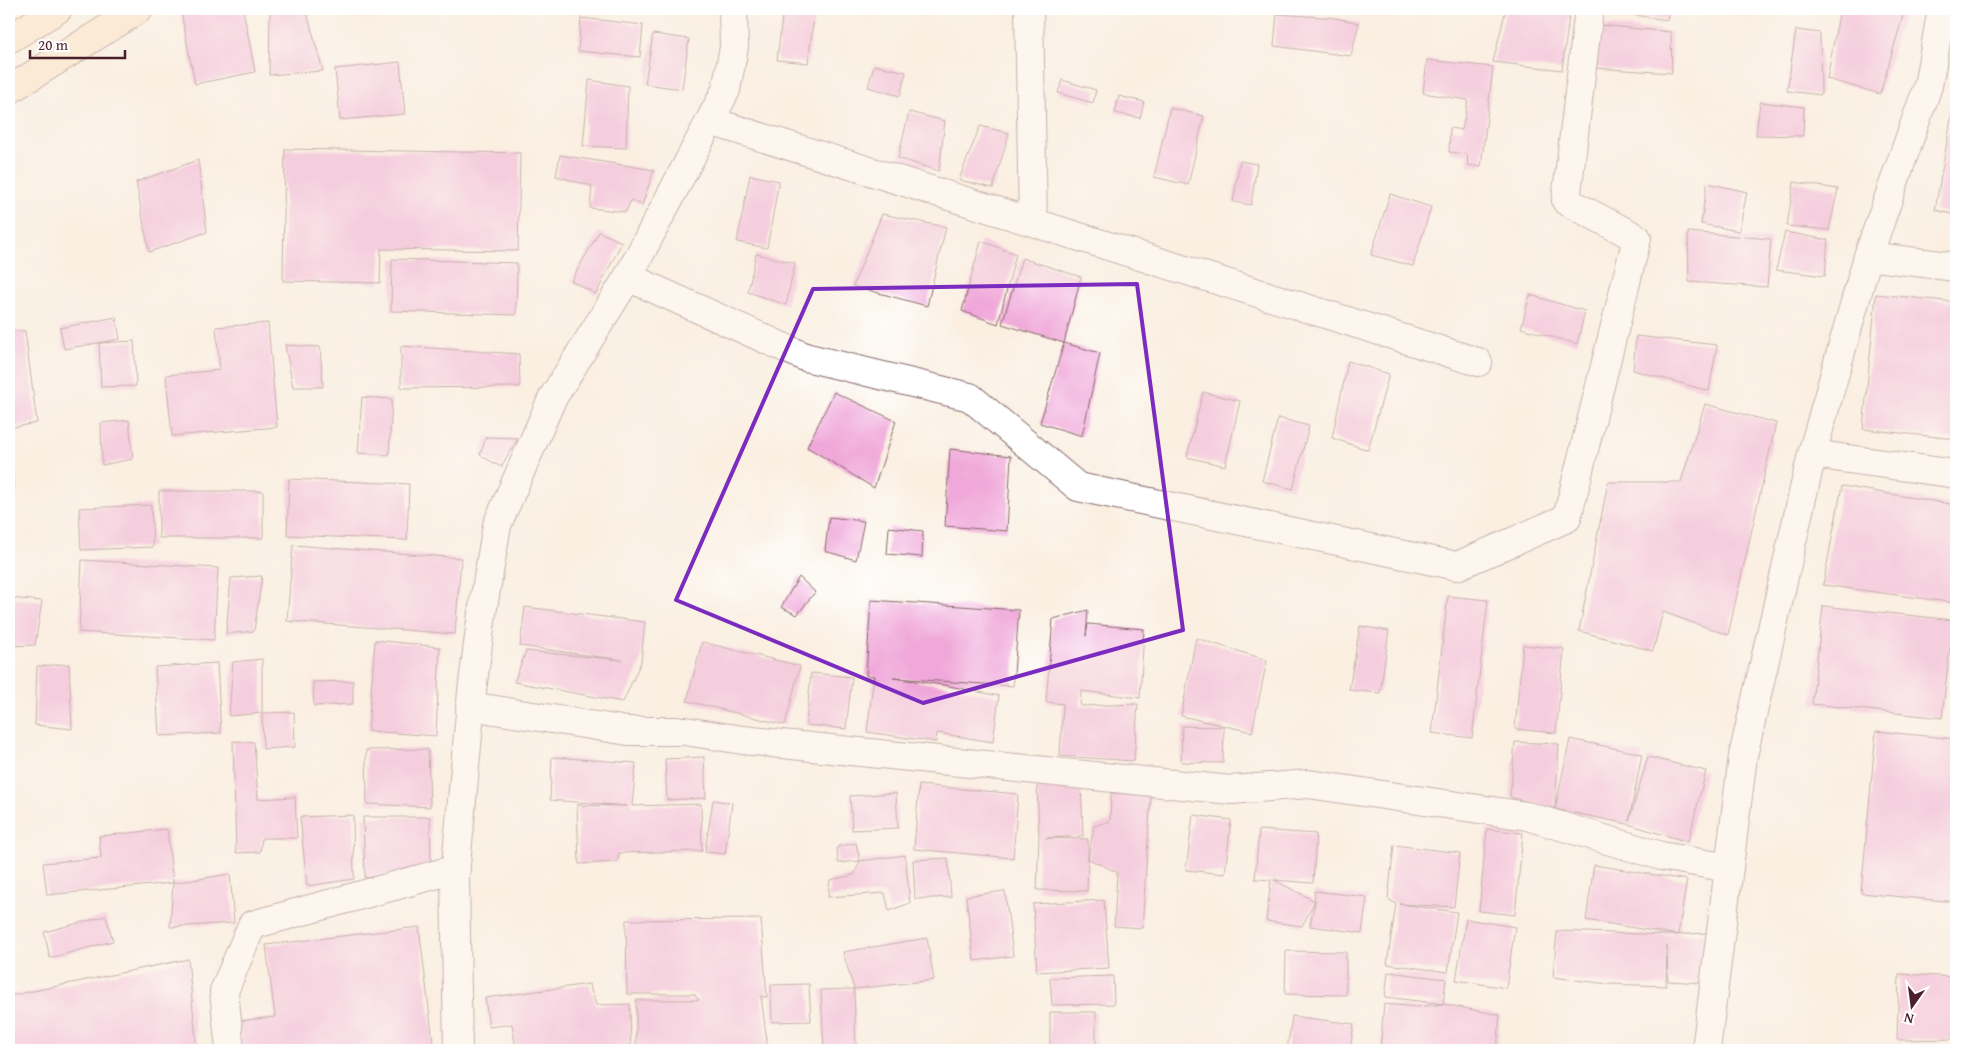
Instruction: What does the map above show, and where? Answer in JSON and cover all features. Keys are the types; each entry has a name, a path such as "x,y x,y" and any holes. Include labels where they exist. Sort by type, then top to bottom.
{"main road":[{"path":"9,39 58,9"},
{"path":"9,90 139,9"}],"street":[{"path":"458,1050 456,869 470,706 482,613 497,526 552,399 628,277 726,90 734,47 733,9"},
{"path":"1029,9 1033,222"},
{"path":"628,277 806,357 970,397 1078,487 1457,566 1567,518 1637,238 1566,201 1589,9"},
{"path":"1706,1050 1742,756 1812,454 1868,256 1928,86 1942,9"},
{"path":"710,121 1478,362"},
{"path":"1868,256 1956,267"},
{"path":"1812,454 1956,474"},
{"path":"470,706 628,731 684,731 763,742 1231,790 1308,784 1527,816 1661,856 1729,868"},
{"path":"230,1050 224,991 252,925 456,869"}],"highlighted area":[{"path":"1137,284 1183,630 923,703 676,600 813,289"}],"building":[{"path":"201,9 243,9 255,72 195,84 181,12"},
{"path":"270,9 306,9 323,71 269,75"},
{"path":"783,9 815,9 808,63 777,60"},
{"path":"1506,9 1570,9 1562,70 1493,62"},
{"path":"1595,9 1669,9 1667,20"},
{"path":"1840,9 1905,9 1880,94 1827,79"},
{"path":"1277,14 1336,18 1359,23 1351,56 1274,46"},
{"path":"581,18 643,25 640,57 578,51"},
{"path":"1599,25 1671,32 1672,73 1594,68"},
{"path":"1796,30 1820,33 1821,95 1787,91"},
{"path":"653,34 689,39 682,89 645,84"},
{"path":"1427,60 1493,67 1481,167 1468,165 1467,154 1449,152 1450,128 1462,130 1468,100 1423,93"},
{"path":"400,62 405,114 340,120 335,69"},
{"path":"874,65 906,72 900,96 868,87"},
{"path":"589,80 628,86 626,148 583,146"},
{"path":"1062,80 1096,90 1093,103 1058,93"},
{"path":"1119,96 1144,102 1140,118 1115,113"},
{"path":"1956,96 1956,215 1935,210"},
{"path":"1760,102 1804,107 1803,136 1756,135"},
{"path":"1170,108 1204,116 1188,185 1154,177"},
{"path":"909,112 945,121 939,171 898,158"},
{"path":"980,126 1009,133 993,188 959,180"},
{"path":"285,149 520,153 518,251 381,249 380,283 283,281"},
{"path":"560,155 654,170 642,205 631,200 626,212 590,208 592,186 556,176"},
{"path":"198,160 207,232 149,252 136,182"},
{"path":"1240,161 1257,164 1251,205 1233,202"},
{"path":"750,175 779,181 767,248 737,242"},
{"path":"1794,182 1838,189 1829,230 1787,226"},
{"path":"1707,183 1747,192 1739,231 1701,224"},
{"path":"1390,194 1431,207 1413,266 1371,255"},
{"path":"882,214 946,227 927,306 853,286"},
{"path":"599,232 622,242 596,294 571,281"},
{"path":"1688,232 1771,239 1767,287 1689,282"},
{"path":"1785,232 1828,240 1825,276 1776,270"},
{"path":"981,241 1016,254 998,324 962,311"},
{"path":"756,254 795,263 786,305 748,292"},
{"path":"1022,258 1081,277 1064,343 1002,324"},
{"path":"392,259 517,263 516,315 391,311"},
{"path":"1876,294 1956,302 1956,439 1863,429"},
{"path":"1530,295 1585,311 1577,344 1521,328"},
{"path":"116,317 120,339 64,349 60,328"},
{"path":"268,323 277,427 172,436 166,375 220,370 216,327"},
{"path":"9,331 25,331 37,423 9,428"},
{"path":"1636,336 1717,345 1709,391 1633,370"},
{"path":"134,341 136,386 101,387 99,343"},
{"path":"1064,343 1100,353 1082,436 1040,423"},
{"path":"285,345 320,347 323,387 293,387"},
{"path":"401,346 519,354 520,387 401,388"},
{"path":"1348,361 1389,374 1368,450 1332,438"},
{"path":"834,392 896,421 874,488 807,447"},
{"path":"1203,392 1240,401 1225,466 1187,457"},
{"path":"362,397 392,399 389,455 358,453"},
{"path":"1705,404 1776,423 1728,635 1663,612 1653,651 1579,631 1608,482 1681,482"},
{"path":"1278,418 1309,426 1293,489 1262,481"},
{"path":"129,420 133,459 102,465 101,423"},
{"path":"486,437 518,438 501,467 480,455"},
{"path":"10,438 14,491 9,491"},
{"path":"950,449 1011,456 1007,531 945,526"},
{"path":"289,479 409,484 407,540 287,535"},
{"path":"1842,486 1956,505 1956,603 1823,585"},
{"path":"159,491 263,491 263,538 159,538"},
{"path":"151,505 153,547 81,550 79,508"},
{"path":"829,517 864,521 856,560 825,551"},
{"path":"889,527 923,531 922,557 887,554"},
{"path":"293,545 461,558 455,634 287,621"},
{"path":"82,560 218,568 214,640 79,632"},
{"path":"262,576 254,631 226,634 231,578"},
{"path":"799,577 815,592 797,615 781,607"},
{"path":"1448,596 1488,600 1472,738 1432,733"},
{"path":"9,598 42,601 35,645 9,646"},
{"path":"871,600 1019,610 1013,686 893,678 944,685 999,696 993,742 937,733 936,742 867,732 874,676 866,676"},
{"path":"1823,606 1953,620 1942,718 1812,704"},
{"path":"525,607 645,622 641,662 623,702 514,682 526,651 622,660 520,646"},
{"path":"1088,610 1086,636 1088,624 1144,629 1140,698 1081,691 1080,706 1138,704 1134,761 1060,756 1063,704 1046,702 1053,619"},
{"path":"1360,626 1389,631 1380,693 1349,690"},
{"path":"1196,638 1267,660 1252,732 1181,716"},
{"path":"375,640 440,647 436,736 368,731"},
{"path":"702,642 800,666 785,725 687,701"},
{"path":"1523,645 1564,649 1556,733 1515,729"},
{"path":"262,659 262,713 229,716 233,662"},
{"path":"217,663 221,733 159,736 155,667"},
{"path":"69,664 72,729 35,725 37,666"},
{"path":"811,673 852,677 846,729 806,725"},
{"path":"353,681 353,704 314,706 313,682"},
{"path":"294,712 295,747 263,749 262,713"},
{"path":"1182,726 1224,727 1223,763 1181,762"},
{"path":"1876,731 1956,739 1956,902 1861,893"},
{"path":"1570,739 1642,754 1629,821 1648,757 1706,771 1688,842 1628,824 1555,809"},
{"path":"233,741 254,742 258,799 295,797 297,838 262,838 260,852 236,853"},
{"path":"1515,742 1559,744 1555,809 1510,797"},
{"path":"428,749 430,807 367,804 366,750"},
{"path":"552,757 636,763 632,806 701,804 702,851 619,853 617,862 579,864 577,805 627,806 550,800"},
{"path":"704,757 706,798 667,800 665,759"},
{"path":"1081,781 1083,836 1046,838 1088,839 1087,891 1037,890 1039,837 1037,782"},
{"path":"919,785 1018,794 1013,858 914,849"},
{"path":"896,793 898,828 852,830 850,796"},
{"path":"1111,793 1151,795 1142,928 1114,926 1117,872 1088,859 1094,826 1110,821"},
{"path":"713,800 732,803 725,854 705,852"},
{"path":"353,815 354,879 307,886 300,817"},
{"path":"1193,815 1231,820 1225,874 1186,870"},
{"path":"363,817 430,817 431,869 365,878"},
{"path":"167,829 173,883 47,895 43,863 101,858 99,836"},
{"path":"1487,829 1523,833 1515,915 1479,911"},
{"path":"1259,830 1316,834 1313,883 1274,880 1315,901 1302,926 1266,921 1271,880 1255,879"},
{"path":"856,843 860,861 838,863 837,847"},
{"path":"1394,845 1460,853 1454,907 1400,904 1457,912 1448,972 1387,964 1396,904 1388,899"},
{"path":"905,855 910,903 889,911 885,893 828,897 830,880 854,875 860,861"},
{"path":"948,858 951,897 915,899 913,860"},
{"path":"1594,865 1687,880 1678,935 1586,920"},
{"path":"230,874 234,923 170,927 173,883"},
{"path":"1005,891 1013,956 974,961 966,896"},
{"path":"1314,891 1367,897 1362,933 1310,926 1315,901"},
{"path":"1104,900 1109,968 1037,972 1033,904"},
{"path":"106,916 113,941 50,958 44,932"},
{"path":"761,919 767,997 761,996 768,1050 636,1050 636,1000 699,1000 694,994 627,994 626,920"},
{"path":"1466,919 1515,927 1506,988 1456,980"},
{"path":"419,927 434,1050 242,1050 239,1021 275,1017 266,945"},
{"path":"1557,931 1667,935 1707,933 1703,983 1668,981 1667,945 1666,986 1608,984 1553,977"},
{"path":"927,938 934,980 854,989 843,952"},
{"path":"1286,951 1346,952 1346,995 1285,994"},
{"path":"188,959 197,1050 11,1050 9,996"},
{"path":"1388,972 1446,979 1443,1004 1385,997"},
{"path":"1899,974 1956,977 1956,1039 1897,1040"},
{"path":"1113,976 1114,1004 1052,1005 1050,978"},
{"path":"589,984 596,1005 630,1004 631,1050 516,1050 512,1024 489,1027 485,998"},
{"path":"809,984 811,1021 772,1022 771,985"},
{"path":"854,989 856,1050 824,1050 821,990"},
{"path":"1384,1004 1417,1007 1443,1004 1500,1015 1497,1050 1380,1050"},
{"path":"1050,1012 1096,1012 1096,1050 1050,1050"},
{"path":"1292,1016 1354,1024 1350,1050 1287,1050"}]}
